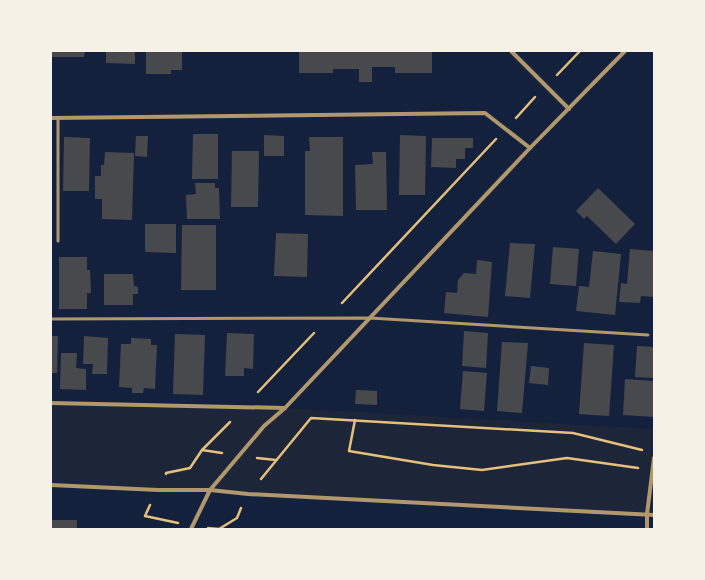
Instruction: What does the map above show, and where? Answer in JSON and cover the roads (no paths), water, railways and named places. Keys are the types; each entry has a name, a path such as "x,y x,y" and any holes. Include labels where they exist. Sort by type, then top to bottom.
{"street":[{"path":"511,51 569,109"},
{"path":"191,529 210,490 264,426 285,408 530,148 625,51"},
{"path":"51,118 485,113 530,148"},
{"path":"51,403 285,408"},
{"path":"647,529 647,514 654,458"},
{"path":"51,485 158,490 210,490 248,494 654,515"}],"lane":[{"path":"58,118 58,241"},
{"path":"51,319 370,318 648,335"}]}
